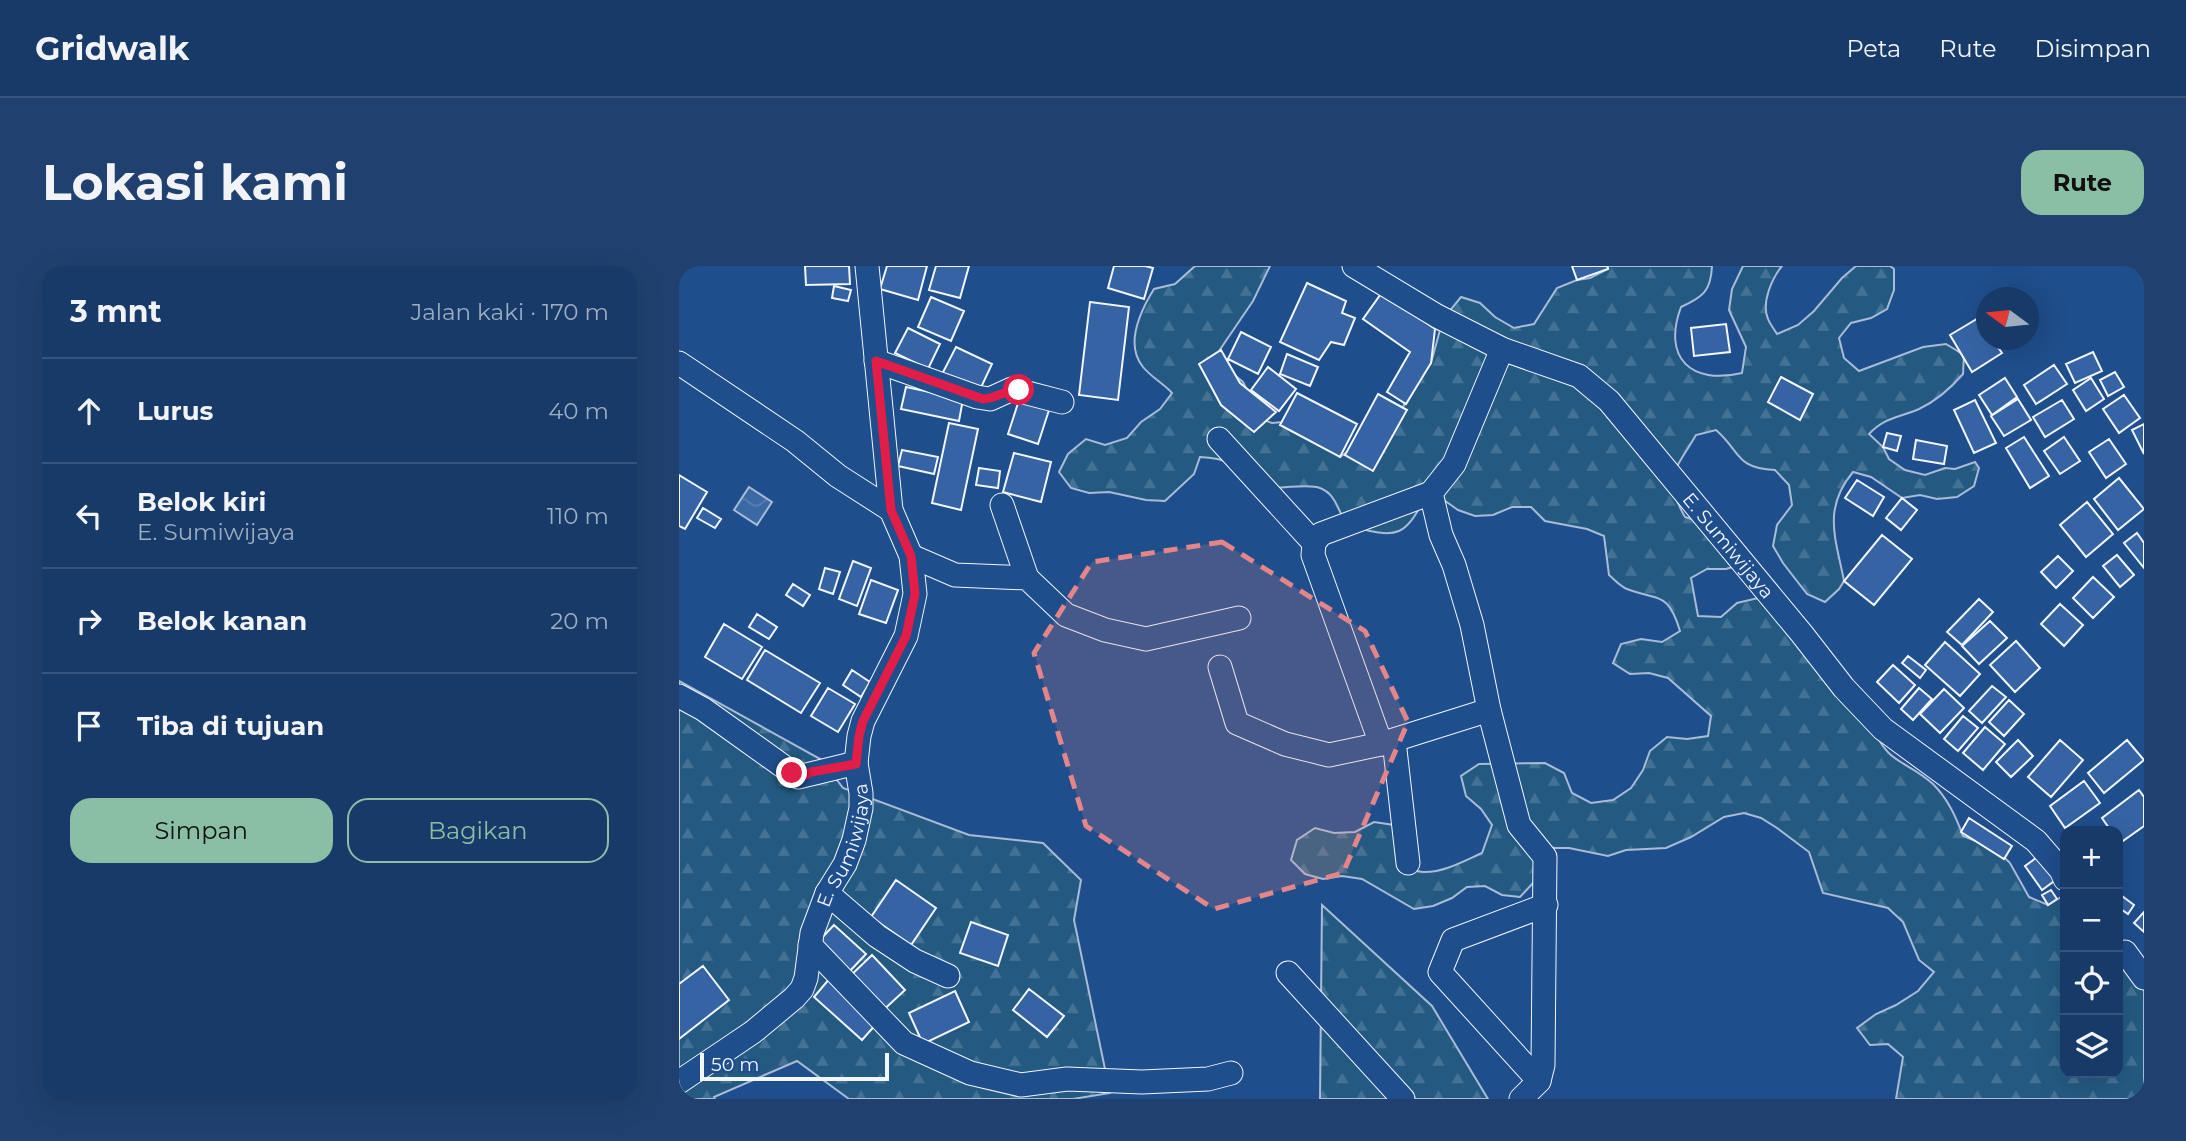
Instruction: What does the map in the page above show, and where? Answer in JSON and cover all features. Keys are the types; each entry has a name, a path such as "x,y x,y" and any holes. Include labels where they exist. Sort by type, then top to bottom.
{"street":[{"name":"E. Sumiwijaya","path":"679,1083 753,1032 802,989 812,933 827,893 845,864 854,840 861,808 856,764 863,721 906,636 915,594 911,556 891,510 867,266"},
{"name":"E. Sumiwijaya","path":"1354,266 1437,316 1502,349 1579,376 1609,401 1844,688 1883,729 2036,841 2060,869"},
{"path":"1408,863 1387,742 1313,555 1314,544 1321,534 1431,493 1454,464 1502,349"},
{"path":"876,361 977,397 990,399 1012,389 1062,402"},
{"path":"679,363 795,441 838,476 891,510"},
{"path":"1219,439 1314,544"},
{"path":"1431,493 1441,535 1454,565 1472,625 1489,710 1519,825 1545,857 1543,1065 1539,1081 1521,1099"},
{"path":"1002,505 1027,578 1066,615 1105,631 1146,639 1239,618"},
{"path":"911,556 955,575 1027,578"},
{"path":"1220,667 1237,723 1285,744 1329,755 1387,742 1489,710"},
{"path":"679,696 703,709 797,777 856,764"},
{"path":"827,893 877,936 915,961 948,976"},
{"path":"1539,1081 1440,972 1453,940 1546,905"},
{"path":"810,945 904,1043 970,1073 1021,1085 1067,1079 1142,1082 1208,1079 1231,1073"},
{"path":"2129,953 2144,978"},
{"path":"1288,973 1403,1099"}],"highlighted area":[{"path":"1222,542 1365,631 1408,722 1343,873 1214,909 1086,826 1034,653 1092,562"}],"green space":[{"path":"1195,266 1270,266 1253,301 1219,351 1227,369 1243,382 1261,419 1272,423 1294,421 1340,457 1401,412 1409,393 1431,363 1440,330 1435,329 1461,297 1480,303 1495,317 1514,328 1534,324 1557,288 1590,278 1608,269 1608,266 1712,266 1708,287 1695,300 1681,307 1675,341 1685,364 1708,375 1724,376 1742,373 1746,347 1729,310 1732,289 1743,266 1782,266 1771,284 1766,306 1768,319 1777,334 1798,325 1856,266 1890,266 1894,269 1894,290 1887,309 1871,318 1851,323 1839,338 1844,358 1859,371 1923,347 1946,344 1964,355 1963,374 1948,390 1931,402 1886,421 1869,434 1883,447 1889,459 1905,470 1925,475 1975,462 1979,468 1974,486 1957,497 1937,499 1920,495 1902,498 1871,477 1853,472 1843,486 1834,512 1835,538 1844,581 1825,602 1807,594 1773,546 1777,525 1792,505 1789,485 1775,470 1746,463 1716,430 1696,435 1674,475 1674,492 1678,503 1685,517 1707,524 1743,564 1726,569 1707,569 1691,578 1698,616 1721,617 1737,603 1758,598 1872,724 1891,755 1933,784 1951,808 1963,836 1996,849 2010,863 2029,897 2048,905 2060,898 2060,1078 2123,1078 2123,947 2144,975 2144,1099 1896,1099 1903,1057 1888,1044 1870,1045 1857,1028 1876,1014 1918,991 1934,972 1919,960 1903,922 1888,908 1823,893 1809,852 1761,818 1744,813 1724,817 1666,848 1626,850 1608,856 1569,848 1549,848 1534,882 1520,897 1502,895 1485,886 1467,887 1452,898 1433,906 1414,909 1362,879 1342,876 1323,879 1305,874 1291,860 1297,840 1315,828 1334,833 1355,832 1374,822 1394,825 1402,864 1423,872 1453,866 1482,853 1492,825 1481,809 1466,796 1461,776 1479,764 1545,763 1564,773 1572,793 1591,803 1613,800 1631,788 1643,770 1650,751 1667,737 1687,739 1708,736 1711,716 1668,678 1649,673 1630,674 1613,663 1621,644 1641,639 1662,642 1680,631 1676,618 1666,603 1624,588 1609,575 1604,536 1587,529 1545,521 1531,507 1512,507 1493,515 1475,516 1458,510 1441,498 1423,502 1403,529 1393,533 1377,532 1347,521 1332,497 1320,488 1302,486 1266,489 1229,463 1200,457 1194,474 1165,501 1109,492 1089,493 1071,488 1059,472 1068,454 1086,439 1105,445 1127,438 1141,422 1160,409 1172,393 1143,367 1137,358 1135,338 1140,317 1154,289 1175,284"},
{"path":"679,681 822,760 843,788 969,835 1043,843 1081,880 1074,920 1110,1093 1073,1099 849,1099 797,1061 714,1097 715,1099 679,1099"},
{"path":"1322,905 1432,1006 1488,1099 1320,1099"}],"water":[{"path":"749,487 772,502 757,525 734,510"}],"building":[{"path":"805,266 849,266 850,284 806,285"},
{"path":"887,266 927,266 918,300 880,289"},
{"path":"936,266 969,266 960,298 929,290"},
{"path":"1114,266 1153,268 1144,299 1108,288"},
{"path":"1572,266 1607,266 1608,269 1577,280"},
{"path":"1307,283 1346,301 1342,313 1355,318 1344,345 1331,342 1319,360 1280,342"},
{"path":"834,286 851,290 848,301 832,298"},
{"path":"1383,291 1435,329 1431,363 1406,404 1387,392 1410,352 1363,319"},
{"path":"931,297 964,311 951,341 918,327"},
{"path":"1090,302 1129,307 1118,400 1079,395"},
{"path":"1976,319 1976,350 2000,350 2002,353 1972,372 1950,335"},
{"path":"1726,324 1730,352 1694,356 1691,328"},
{"path":"908,328 940,344 928,369 895,353"},
{"path":"1241,332 1271,347 1258,374 1228,359"},
{"path":"956,347 992,364 977,396 940,378"},
{"path":"1221,350 1240,383 1276,412 1254,432 1221,405 1199,364"},
{"path":"2093,352 2102,371 2075,383 2066,364"},
{"path":"1287,354 1318,367 1310,386 1280,374"},
{"path":"2054,365 2067,384 2036,404 2024,385"},
{"path":"1268,367 1296,389 1279,411 1251,390"},
{"path":"2115,372 2124,387 2108,396 2100,380"},
{"path":"1781,377 1813,394 1800,420 1768,402"},
{"path":"2005,378 2017,397 1992,415 1979,395"},
{"path":"2091,378 2104,399 2086,411 2073,390"},
{"path":"906,387 963,399 959,421 901,409"},
{"path":"1297,393 1357,424 1340,457 1280,425"},
{"path":"1378,394 1407,410 1373,471 1345,455"},
{"path":"2124,395 2140,418 2119,433 2103,409"},
{"path":"1020,397 1050,407 1038,444 1008,434"},
{"path":"2018,399 2031,420 2004,436 1991,416"},
{"path":"1975,400 1996,443 1974,453 1954,410"},
{"path":"2062,400 2074,419 2045,437 2033,417"},
{"path":"949,423 978,429 961,510 932,503"},
{"path":"2144,424 2144,454 2132,430"},
{"path":"1887,433 1901,436 1897,451 1883,447"},
{"path":"2024,437 2049,476 2030,488 2006,448"},
{"path":"2064,437 2080,461 2060,474 2044,451"},
{"path":"2109,439 2126,464 2106,478 2089,452"},
{"path":"1916,440 1947,446 1944,464 1913,459"},
{"path":"902,450 938,457 934,474 898,466"},
{"path":"1014,453 1051,462 1041,502 1003,492"},
{"path":"979,468 1000,471 998,488 976,485"},
{"path":"679,475 707,492 685,529 679,526"},
{"path":"2119,478 2144,509 2118,530 2094,499"},
{"path":"1857,480 1884,497 1873,516 1845,498"},
{"path":"1902,498 1917,510 1901,530 1886,518"},
{"path":"2087,502 2113,534 2086,557 2060,525"},
{"path":"703,508 721,519 715,528 697,518"},
{"path":"2137,533 2144,543 2144,568 2124,543"},
{"path":"1882,535 1912,559 1874,605 1844,581"},
{"path":"2117,555 2134,575 2120,587 2103,566"},
{"path":"2058,556 2073,571 2056,588 2041,572"},
{"path":"853,561 871,568 857,606 839,599"},
{"path":"825,568 840,572 833,594 819,589"},
{"path":"2093,577 2114,597 2093,618 2073,598"},
{"path":"871,580 898,590 886,623 859,614"},
{"path":"793,584 810,595 803,606 786,595"},
{"path":"1979,599 1993,612 1962,645 1947,632"},
{"path":"2060,604 2083,625 2064,646 2041,624"},
{"path":"757,614 777,627 769,639 749,627"},
{"path":"1990,621 2007,638 1979,664 1962,646"},
{"path":"724,624 762,647 742,679 705,657"},
{"path":"2016,641 2040,668 2015,692 1990,665"},
{"path":"1945,642 1980,674 1960,696 1925,665"},
{"path":"765,650 820,683 801,713 747,680"},
{"path":"1908,656 1926,670 1920,678 1902,663"},
{"path":"1893,665 1915,685 1899,703 1877,682"},
{"path":"852,670 870,682 861,697 843,685"},
{"path":"1992,686 2006,697 1982,723 1969,711"},
{"path":"828,688 855,704 838,732 811,716"},
{"path":"1919,688 1932,699 1913,720 1901,709"},
{"path":"1944,689 1964,708 1940,733 1920,714"},
{"path":"2009,700 2024,714 2004,736 1989,722"},
{"path":"1963,716 1978,728 1958,751 1944,739"},
{"path":"1985,727 2005,744 1983,770 1963,753"},
{"path":"2018,740 2033,756 2011,777 1996,762"},
{"path":"2060,740 2083,760 2051,797 2028,777"},
{"path":"2127,740 2144,760 2104,793 2088,773"},
{"path":"2084,781 2100,803 2068,826 2064,826 2050,806"},
{"path":"2139,790 2144,797 2144,826 2123,841 2123,826 2108,826 2102,818"},
{"path":"1969,818 2012,846 2004,859 1961,832"},
{"path":"2040,855 2057,879 2042,890 2025,866"},
{"path":"896,880 936,908 911,945 871,917"},
{"path":"2051,890 2057,899 2048,905 2042,895"},
{"path":"2123,897 2134,905 2128,914 2123,910"},
{"path":"2144,912 2144,932 2134,923"},
{"path":"971,922 1008,935 998,966 960,953"},
{"path":"834,925 866,954 848,973 816,944"},
{"path":"872,955 905,990 878,1015 846,980"},
{"path":"703,966 729,1000 679,1039 679,984"},
{"path":"830,978 878,1022 862,1040 814,997"},
{"path":"1029,989 1064,1016 1047,1037 1013,1010"},
{"path":"955,991 969,1022 923,1044 909,1013"}],"route":[{"path":"792,773 802,777 811,772 856,764 863,721 906,636 915,594 911,556 891,510 876,361 983,399 990,399 1012,389 1019,390"}]}
